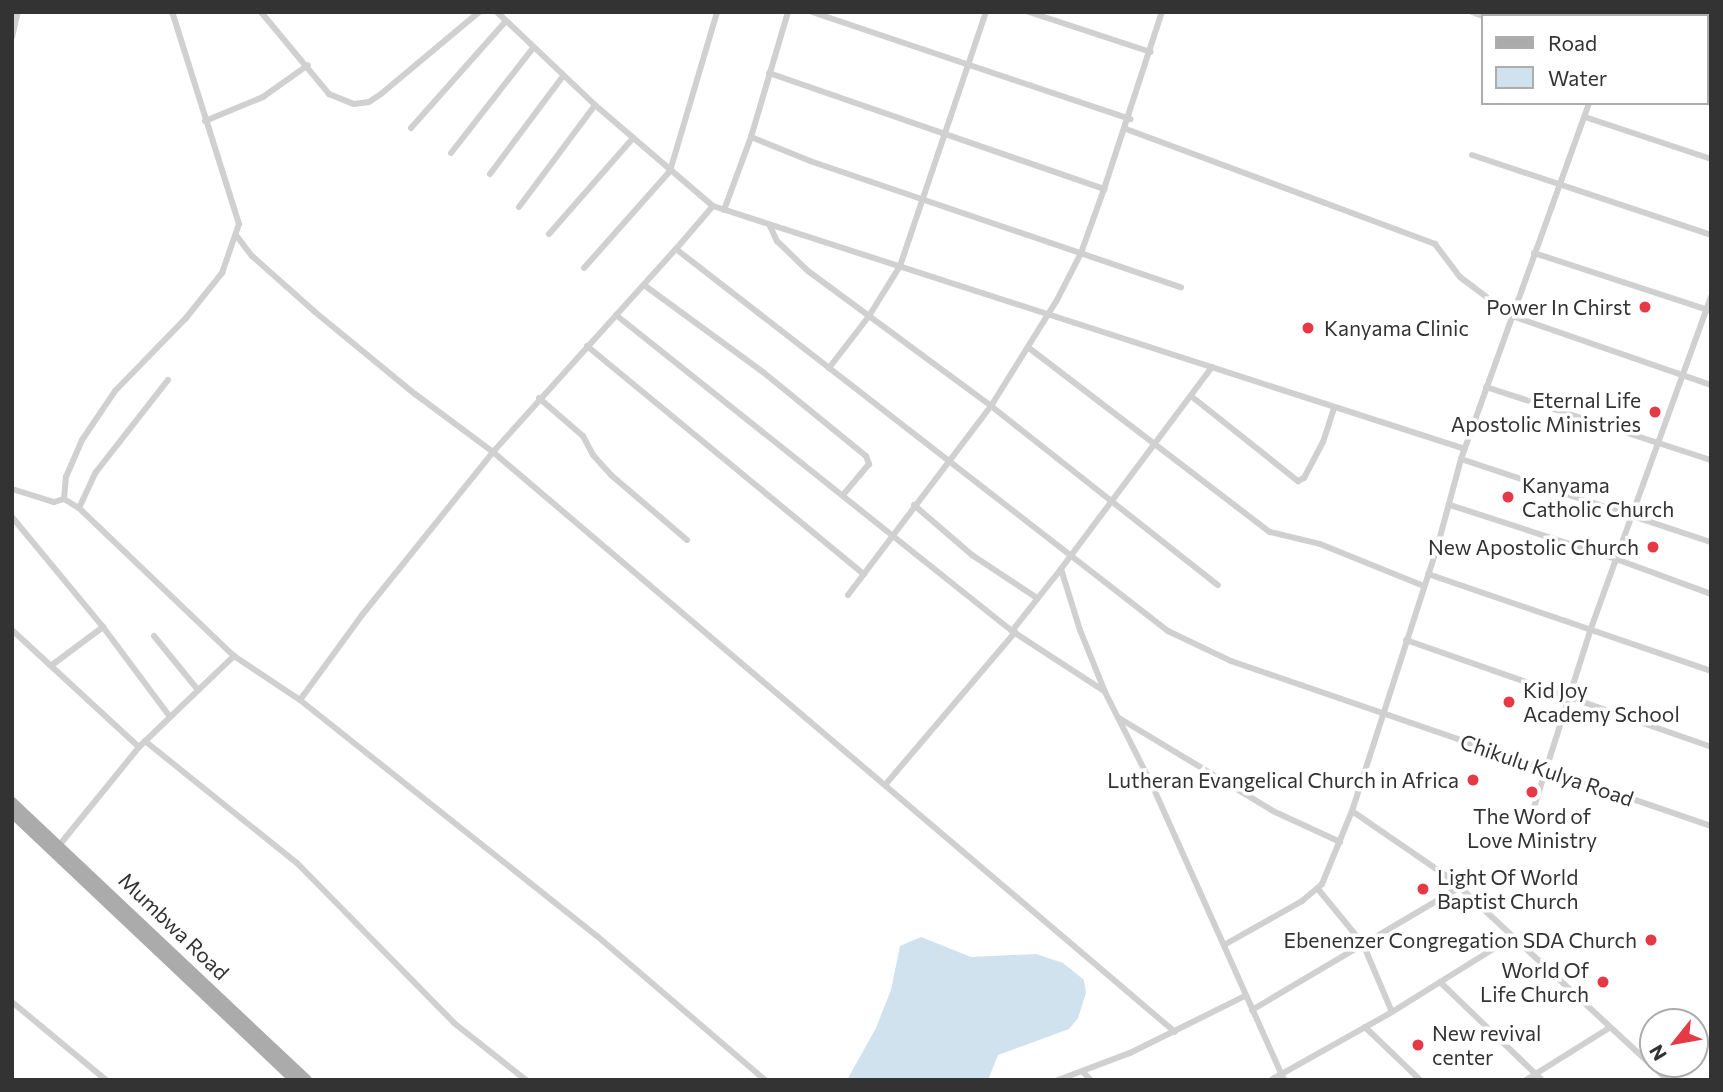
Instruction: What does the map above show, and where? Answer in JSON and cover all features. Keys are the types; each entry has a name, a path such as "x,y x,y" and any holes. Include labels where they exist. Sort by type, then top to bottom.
{"main road":[{"name":"Mumbwa Road","path":"12,802 294,1080"},
{"name":"Mumbwa Road","path":"12,814 57,848 307,1080"}],"street":[{"path":"12,37 18,12"},
{"path":"64,499 66,477 73,457 100,414 140,362 186,318 222,273 236,235 239,216 205,121 172,12"},
{"path":"261,12 336,99 354,104 369,102 479,12"},
{"path":"496,12 595,105 713,206 1465,449"},
{"path":"584,268 670,171 717,12"},
{"path":"724,210 751,137 788,12"},
{"path":"812,12 1130,119"},
{"path":"830,368 869,316 900,265 986,12"},
{"path":"1029,12 1151,52"},
{"path":"848,595 892,533 991,406 1050,313 1081,253 1130,119 1162,12"},
{"path":"411,128 506,22"},
{"path":"451,153 533,48"},
{"path":"205,121 263,97 308,65"},
{"path":"769,73 1104,189"},
{"path":"490,174 563,76"},
{"path":"519,207 595,105"},
{"path":"1224,945 1318,889 1340,842 1450,505 1461,459 1588,105"},
{"path":"1585,117 1711,159"},
{"path":"1126,129 1435,244 1460,277 1512,316 1711,385"},
{"path":"751,137 924,200 1181,287"},
{"path":"549,234 633,138"},
{"path":"1472,155 1711,235"},
{"path":"300,700 362,615 539,398 713,206"},
{"path":"769,224 777,242 797,262 991,406 1218,584"},
{"path":"236,235 252,256 316,312 415,394 494,452 1175,1032"},
{"name":"Chikulu Kulya Road","path":"676,249 1069,556 1181,638 1231,661 1711,826"},
{"path":"1534,253 1709,310"},
{"path":"644,285 763,372 866,456 869,464 842,495"},
{"path":"1534,807 1590,631 1658,441 1709,310 1711,297"},
{"path":"616,315 1013,631 1105,692"},
{"path":"587,346 864,574"},
{"path":"1029,348 1270,532 1320,544 1424,586"},
{"path":"886,785 1013,631 1212,367"},
{"path":"79,508 96,472 168,380"},
{"path":"1486,387 1711,460"},
{"path":"1191,396 1298,481 1304,478 1324,442 1334,408"},
{"path":"539,398 583,436 593,455 626,490 687,540"},
{"path":"1461,459 1711,542"},
{"path":"12,489 54,502 64,499 79,508 234,656 300,700 597,936 765,1080"},
{"path":"914,505 972,555 1037,598"},
{"path":"1450,505 1616,559 1711,594"},
{"path":"12,517 103,627 170,717"},
{"path":"1061,569 1084,640 1105,692 1153,787 1282,1077"},
{"path":"1428,574 1711,671"},
{"path":"52,664 103,627"},
{"path":"12,630 139,747"},
{"path":"154,636 198,690"},
{"path":"1406,640 1711,747"},
{"path":"57,848 139,747 234,656"},
{"path":"1117,717 1273,811 1340,842"},
{"path":"145,741 297,863 454,1023 526,1080"},
{"path":"1352,811 1460,887 1511,938 1667,1080"},
{"path":"1252,1010 1460,887"},
{"path":"1318,889 1363,944 1392,1012"},
{"path":"1271,1080 1282,1077 1392,1012 1511,938"},
{"path":"1440,982 1542,1080"},
{"path":"1058,1080 1175,1032 1245,996"},
{"path":"12,1002 106,1080"},
{"path":"1365,1027 1420,1080"},
{"path":"1527,1080 1609,1028"},
{"path":"1083,1072 1091,1080"}],"water":[{"path":"921,937 971,957 1036,954 1063,963 1084,980 1086,993 1078,1018 1069,1029 998,1055 988,1080 847,1080 876,1028 891,990 900,946"}],"place":[{"name":"Power In Chirst","path":"1645,307"},
{"name":"Kanyama Clinic","path":"1308,328"},
{"name":"Eternal Life Apostolic Ministries","path":"1655,412"},
{"name":"Kanyama Catholic Church","path":"1508,497"},
{"name":"New Apostolic Church","path":"1653,547"},
{"name":"Kid Joy Academy School","path":"1509,702"},
{"name":"Lutheran Evangelical Church in Africa","path":"1473,780"},
{"name":"The Word of Love Ministry","path":"1532,792"},
{"name":"Light Of World Baptist Church","path":"1423,889"},
{"name":"Ebenenzer Congregation SDA Church","path":"1651,940"},
{"name":"World Of Life Church","path":"1603,982"},
{"name":"New revival center","path":"1418,1045"}]}
